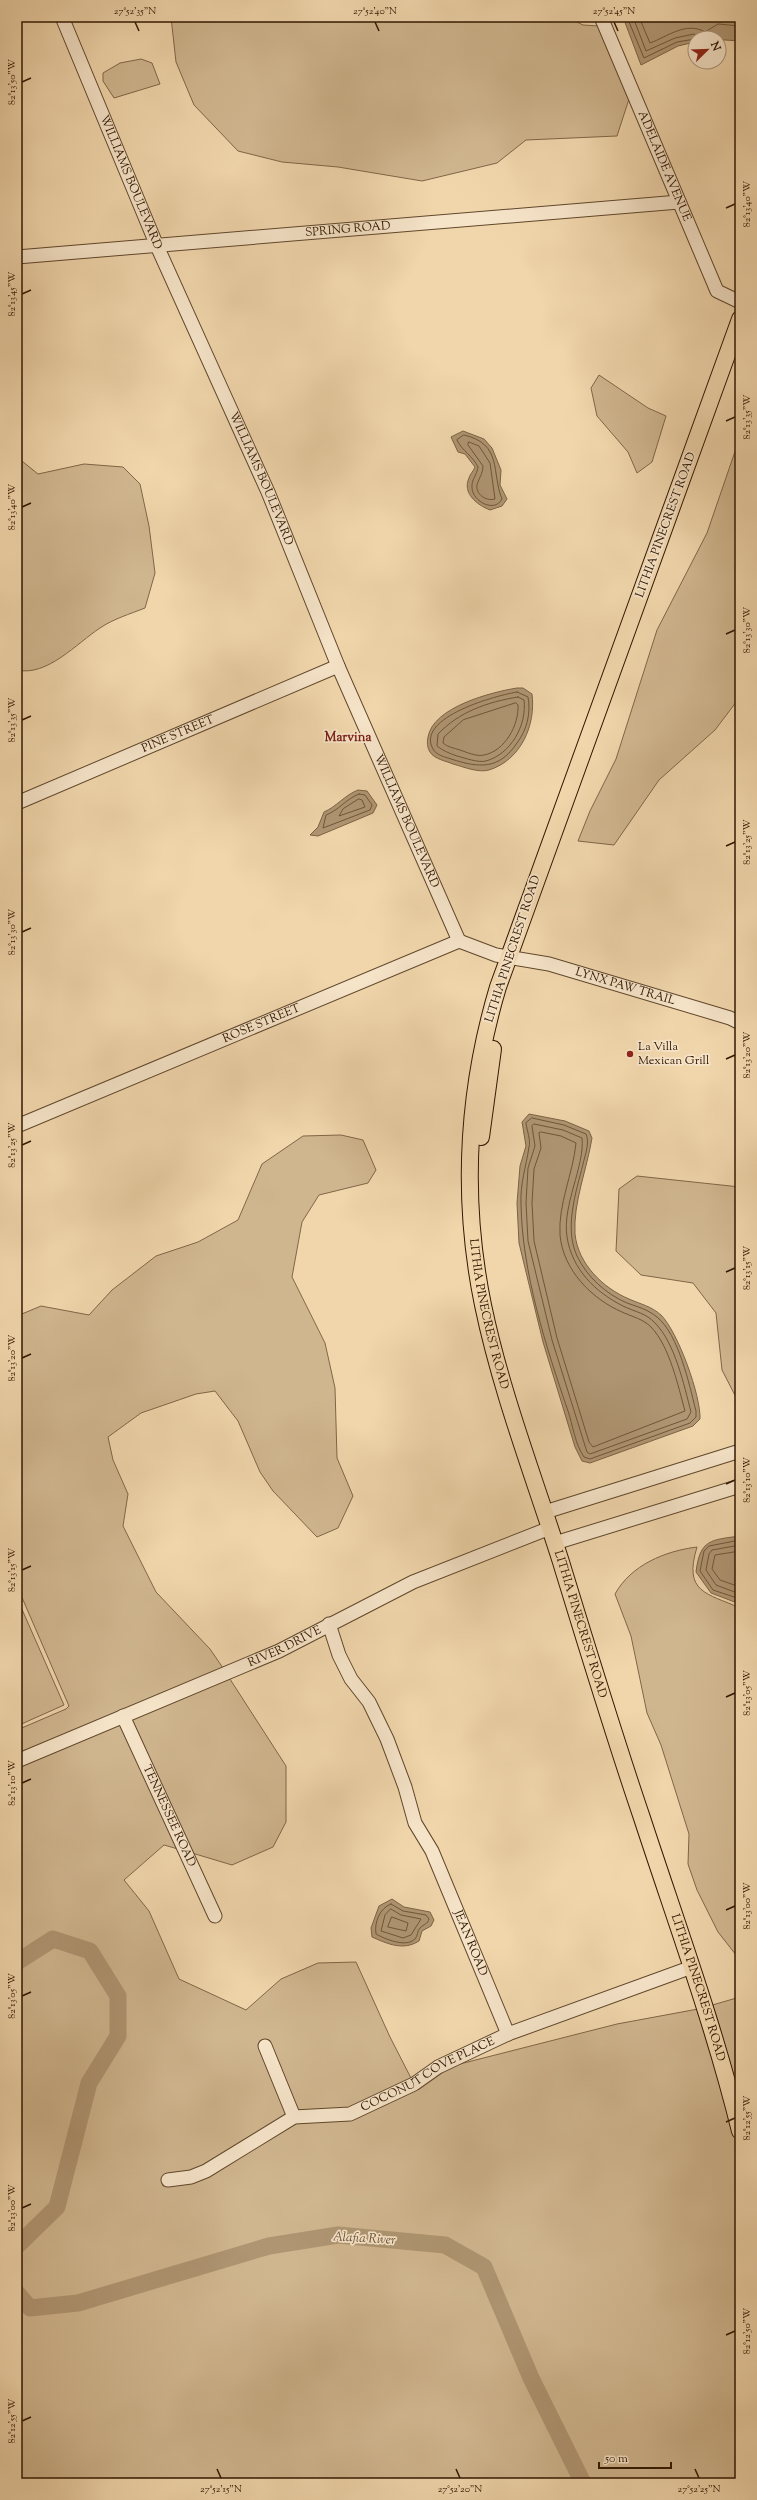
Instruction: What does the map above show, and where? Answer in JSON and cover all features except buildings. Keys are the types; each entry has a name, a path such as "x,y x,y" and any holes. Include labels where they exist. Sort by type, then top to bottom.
{"main road":[{"name":"LITHIA PINECREST ROAD","path":"740,319 592,731 571,781 513,959 483,1044 472,1108 469,1170 476,1268 488,1326 550,1510 628,1777 692,1967 740,2131"}],"street":[{"name":"WILLIAMS BOULEVARD","path":"62,17 157,246 268,492 338,666 459,941"},
{"name":"ADELAIDE AVENUE","path":"601,17 717,291 740,302"},
{"name":"SPRING ROAD","path":"17,257 157,246 336,229 679,202"},
{"name":"PINE STREET","path":"17,803 338,666"},
{"path":"459,941 513,959"},
{"name":"ROSE STREET","path":"17,1126 459,941"},
{"name":"LYNX PAW TRAIL","path":"513,959 549,964 730,1018 740,1023"},
{"path":"550,1510 740,1451"},
{"name":"RIVER DRIVE","path":"17,1762 122,1716 279,1651 413,1582 557,1537 740,1486"},
{"name":"JEAN ROAD","path":"329,1624 339,1655 351,1679 369,1702 384,1733 405,1787 415,1823 433,1853 508,2034"},
{"name":"TENNESSEE ROAD","path":"122,1716 215,1916"},
{"name":"COCONUT COVE PLACE","path":"168,2180 191,2178 206,2171 294,2116 350,2114 414,2084 462,2055 508,2034 692,1967"},
{"path":"265,2046 294,2116"}],"shaded area":[{"path":"171,17 567,17 583,25 599,26 629,99 617,136 526,140 497,163 422,181 338,167 282,162 238,151 194,105 176,62"},
{"path":"141,59 152,63 160,84 114,98 103,81 103,73 120,63"},
{"path":"599,375 648,408 666,416 652,462 637,473 628,452 597,416 591,388"},
{"path":"740,437 740,697 715,730 659,780 614,845 578,841 590,811 616,759 657,630 707,533"},
{"path":"17,457 38,474 84,464 123,467 140,484 149,526 155,573 145,608 110,622 50,664 28,671 17,670"},
{"path":"341,1135 363,1140 376,1170 368,1183 319,1195 302,1222 292,1277 325,1343 335,1388 337,1458 353,1496 338,1528 317,1537 273,1491 260,1472 238,1421 215,1391 196,1394 141,1413 108,1437 113,1460 128,1494 123,1526 156,1592 210,1649 223,1668 17,1756 17,1730 66,1709 69,1706 17,1586 17,1316 41,1306 89,1315 112,1290 156,1256 198,1242 238,1220 262,1164 303,1136"},
{"path":"637,1176 740,1187 740,1405 722,1370 716,1313 693,1283 641,1275 616,1251 619,1189"},
{"path":"697,1547 693,1562 693,1574 696,1583 708,1594 740,1608 738,1717 740,1960 718,1932 697,1890 688,1864 689,1834 661,1745 647,1713 631,1636 615,1594 630,1575 650,1561 673,1552"},
{"path":"17,1598 64,1705 17,1726"},
{"path":"228,1676 286,1766 286,1822 273,1847 232,1865 192,1853 130,1718"},
{"path":"120,1722 178,1849 164,1845 124,1880 149,1911 179,1979 246,2010 281,1979 318,1963 356,1962 390,2037 412,2080 348,2108 298,2111 269,2040 258,2044 288,2115 229,2153 190,2173 163,2176 163,2186 191,2183 209,2175 296,2121 349,2119 416,2088 418,2090 452,2066 617,2024 698,2009 740,2154 740,2483 17,2483 17,1767"},
{"path":"740,1997 740,2110 709,2006"}],"water":[{"path":"623,17 740,17 740,41 727,40 727,30 687,30 687,44 678,46 641,65"},
{"path":"463,431 484,439 492,448 501,470 500,485 507,499 502,506 490,510 476,502 469,493 467,483 475,467 465,454 458,452 451,437"},
{"path":"517,688 523,688 532,694 533,706 529,729 518,750 510,758 489,770 480,771 440,760 430,752 428,748 428,737 432,726 440,717 452,709 479,697"},
{"path":"358,790 367,791 377,805 373,813 318,836 310,835 318,827 324,812"},
{"path":"529,1114 565,1121 589,1131 592,1138 578,1198 575,1222 577,1245 581,1255 593,1274 601,1282 619,1294 653,1309 668,1323 681,1349 697,1395 700,1419 693,1426 590,1463 582,1461 575,1447 543,1342 519,1243 517,1203 520,1166 526,1146 522,1122"},
{"path":"740,1536 740,1604 711,1593 696,1572 700,1553 704,1547 714,1540"},
{"path":"392,1899 404,1907 430,1912 434,1920 431,1926 422,1931 419,1941 407,1946 401,1946 390,1944 372,1937 371,1928 379,1906"}],"waterway":[{"name":"Alafia River","path":"17,1962 53,1939 90,1951 118,1996 118,2036 89,2083 57,2207 17,2246"},
{"name":"Alafia River","path":"17,2293 30,2308 78,2303 269,2246 338,2235 445,2245 484,2267 531,2378 583,2483"}],"place":[{"name":"La Villa Mexican Grill","path":"630,1054"}],"district":[{"name":"Marvina","path":"348,738"}]}
